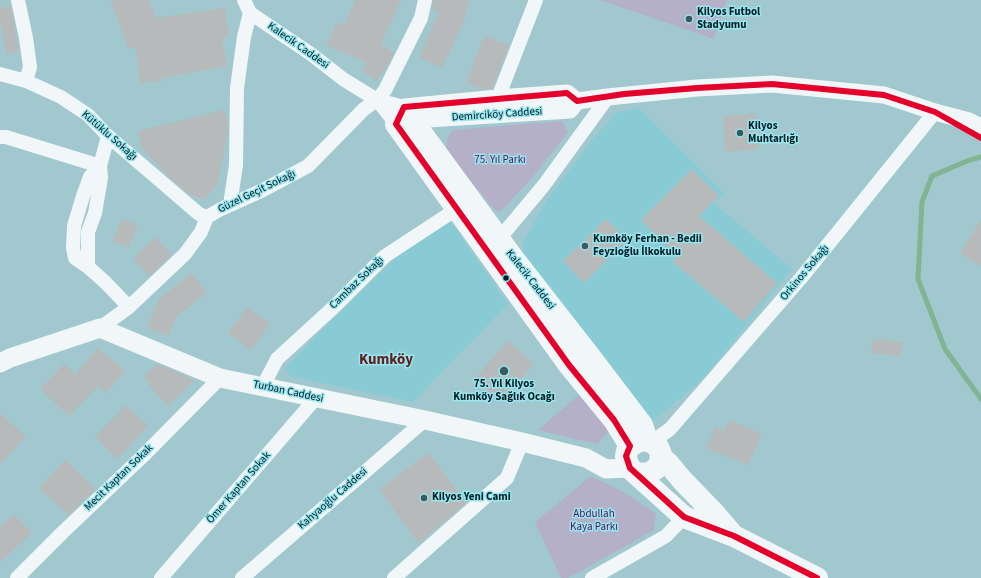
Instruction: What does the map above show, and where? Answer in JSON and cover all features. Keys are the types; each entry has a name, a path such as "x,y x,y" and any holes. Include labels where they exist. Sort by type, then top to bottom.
{"main road":[{"name":"Kalecik Caddesi","path":"404,117 464,206 494,246 642,425 643,454"},
{"name":"Turban Caddesi","path":"100,328 220,378 425,420 586,458 608,455 643,454"},
{"path":"0,363 10,358 100,328"},
{"path":"643,454 684,517 734,536 808,576"},
{"path":"643,454 668,463 734,536"}],"street":[{"path":"18,0 30,67 26,81"},
{"path":"230,205 236,165 237,88 244,37 250,13 244,0"},
{"name":"Güzel Geçit Sokağı","path":"100,328 129,307 185,254 201,232 207,217 308,166 364,109 377,100 385,90 421,18 425,0"},
{"path":"497,115 498,98 536,0"},
{"name":"Kalecik Caddesi","path":"250,13 311,54 343,79 404,117"},
{"name":"Kütüklu Sokağı","path":"0,74 26,81 61,97 88,115 108,136 199,214 207,217"},
{"name":"Demirciköy Caddesi","path":"404,117 497,115 570,110 577,101 608,96 697,88 772,84 884,95 972,126 981,138"},
{"name":"Demirciköy Caddesi","path":"404,117 498,98 567,93 577,101"},
{"path":"494,246 544,185 608,96"},
{"name":"Orkinos Sokağı","path":"643,454 666,442 670,429 801,278 935,112"},
{"path":"108,136 100,166 90,178 83,196 74,226 73,248 76,258 105,282 129,307"},
{"path":"0,137 6,137 100,166"},
{"name":"Cambaz Sokağı","path":"263,386 277,359 385,256 464,206"},
{"name":"Mecit Kaptan Sokak","path":"17,578 62,532 149,450 220,378"},
{"name":"Ömer Kaptan Sokak","path":"161,578 316,398"},
{"name":"Kahyaoğlu Caddesi","path":"242,578 425,420"},
{"path":"394,578 507,478 522,442"},
{"path":"592,578 666,536 684,517"}],"shaded area":[{"path":"639,108 725,194 714,203 792,269 703,379 652,422 522,253 524,240 547,200 592,140 616,113"},
{"path":"450,221 508,304 413,402 289,376 286,369 288,365 346,306 396,258"}],"green space":[{"name":"Kilyos Futbol Stadyumu","path":"600,0 727,0 714,39"},
{"name":"75. Yıl Parkı","path":"562,121 568,132 532,178 500,212 496,211 457,165 446,147 448,136 453,130"},
{"path":"580,394 610,430 597,444 538,430"},
{"name":"Abdullah Kaya Parkı","path":"591,476 625,493 656,514 654,530 568,578 561,578 535,522"}],"building":[{"path":"110,0 149,0 156,18 225,8 229,37 222,38 227,66 162,78 163,81 140,83 136,47 129,49"},
{"path":"355,0 401,0 381,44 394,53 389,63 376,81 362,71 367,63 327,45 337,22 344,25"},
{"path":"433,0 470,0 463,23 442,68 419,57 439,12 432,9"},
{"path":"11,6 19,51 6,54 0,19 0,8"},
{"path":"484,36 509,45 492,89 482,89 466,83"},
{"path":"224,110 228,122 228,130 218,184 204,200 188,193 173,181 142,148 138,131"},
{"name":"Kilyos Muhtarlığı","path":"755,114 759,149 725,152 723,116"},
{"path":"692,169 719,196 699,216 777,283 744,322 673,262 677,256 641,220"},
{"path":"122,219 138,225 128,248 112,241"},
{"path":"606,219 627,240 584,283 563,261"},
{"path":"981,220 981,266 960,253"},
{"path":"155,237 172,254 149,276 133,259"},
{"path":"192,273 207,293 176,317 168,336 147,328 159,299"},
{"path":"247,307 270,324 251,350 228,333"},
{"path":"873,339 903,342 901,356 871,353"},
{"name":"75. Yıl Kilyos Kumköy Sağlık Ocağı","path":"508,341 534,364 501,402 474,379"},
{"path":"98,348 125,371 106,393 98,386 69,416 40,389 64,364 75,374"},
{"path":"157,364 191,378 194,381 168,406 151,388 144,376"},
{"path":"126,405 148,426 117,459 95,437"},
{"path":"0,413 26,437 0,464"},
{"path":"729,420 762,434 748,465 706,448 715,427 724,431"},
{"name":"Kilyos Yeni Cami","path":"429,453 466,503 418,543 379,489"},
{"path":"65,460 96,489 68,515 39,488"},
{"path":"14,514 32,533 0,562 0,527"}],"waterway":[{"path":"981,157 967,161 932,176 922,202 918,279 945,349 981,399"}],"transit line":[{"path":"817,578 734,536 684,517 630,468 626,456 630,446 614,420 569,365 396,124 404,107 567,93 577,101 624,94 772,84 884,95 935,112 981,138"}],"place":[{"name":"Kilyos Futbol Stadyumu","path":"689,19"},
{"name":"Kilyos Muhtarlığı","path":"740,133"},
{"name":"Kumköy Ferhan - Bedii Feyzioğlu İlkokulu","path":"585,246"},
{"name":"75. Yıl Kilyos Kumköy Sağlık Ocağı","path":"504,371"},
{"name":"Kilyos Yeni Cami","path":"424,498"}],"district":[{"name":"Kumköy","path":"386,361"}]}
